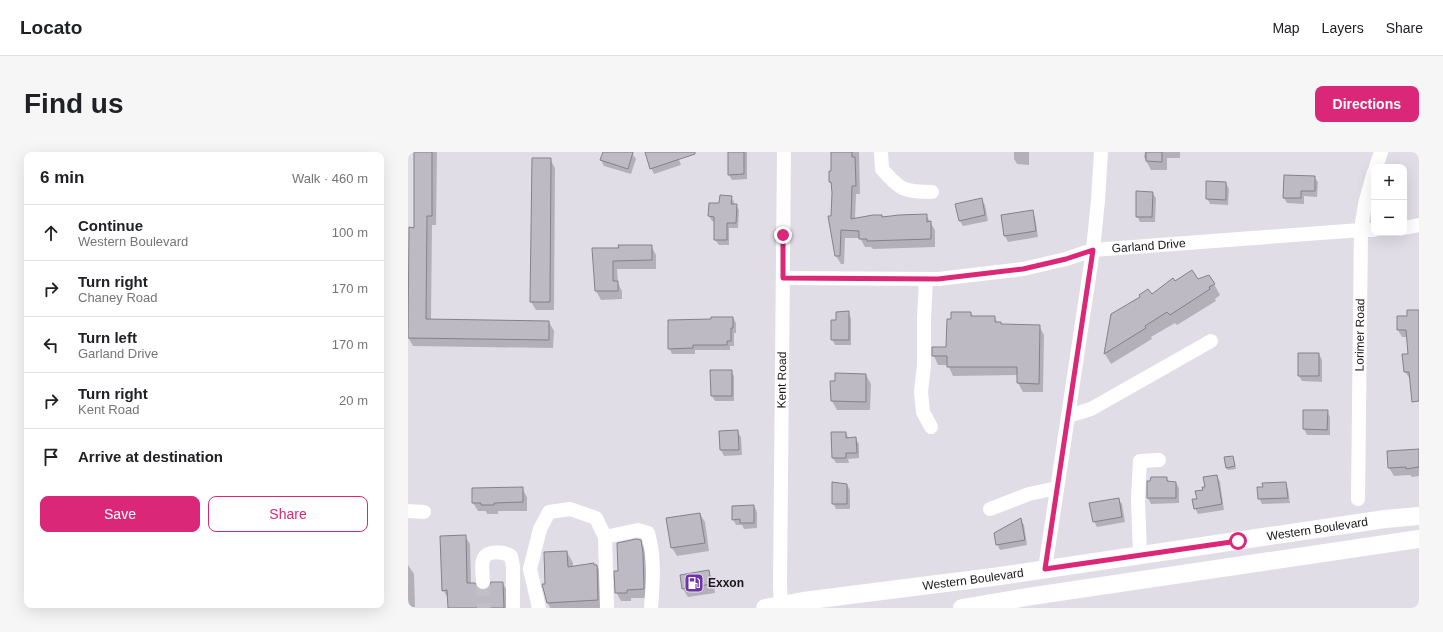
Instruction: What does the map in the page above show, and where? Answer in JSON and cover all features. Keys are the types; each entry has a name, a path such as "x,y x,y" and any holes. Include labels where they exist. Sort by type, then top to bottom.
{"main road":[{"name":"Western Boulevard","path":"776,607 1385,519 1419,516"},
{"name":"Western Boulevard","path":"962,608 1033,602 1419,539"}],"street":[{"name":"Kent Road","path":"776,607 780,584 784,152"},
{"path":"881,152 882,169 894,184 910,192 932,192"},
{"path":"1045,569 1093,250 1101,152"},
{"path":"1377,164 1381,152"},
{"name":"Lorimer Road","path":"1358,499 1367,230 1365,204 1371,183"},
{"path":"1407,227 1419,225"},
{"name":"Garland Drive","path":"783,278 938,279 1023,269 1066,259 1093,250 1367,230"},
{"path":"926,279 924,365 921,392 923,412 931,427"},
{"path":"1068,416 1097,406 1211,341"},
{"path":"1140,555 1138,498 1140,461 1159,460"},
{"path":"990,509 1029,494 1057,488"},
{"path":"539,608 530,569 540,529 549,512 570,509 596,518 605,536 607,608"},
{"path":"408,511 424,512"},
{"path":"605,536 638,530 648,533 651,545 653,584 651,608"},
{"path":"483,582 482,560 487,555 494,552 511,556 513,567 513,608"}],"building":[{"path":"414,152 432,152 432,216 427,216 426,319 549,321 549,340 408,338 409,227 414,228"},
{"path":"603,152 633,152 628,169 600,160"},
{"path":"645,152 695,152 695,154 650,169"},
{"path":"728,152 744,152 744,174 728,175"},
{"path":"831,152 852,152 852,157 855,157 856,186 852,186 851,219 873,215 882,215 882,217 927,214 927,222 931,221 931,239 867,241 867,239 859,239 859,231 841,230 840,256 835,256 828,216 831,216 832,193 831,182 829,182 829,171 831,171"},
{"path":"1146,152 1162,152 1162,162 1146,161"},
{"path":"532,158 551,158 550,302 530,302"},
{"path":"1284,175 1315,176 1315,191 1301,191 1301,198 1283,198"},
{"path":"1206,181 1226,182 1226,200 1206,199"},
{"path":"1136,191 1153,192 1152,217 1136,217"},
{"path":"720,195 732,196 731,204 737,204 736,223 727,223 727,240 714,240 714,217 708,216 709,203 719,203"},
{"path":"982,198 985,215 959,221 955,204"},
{"path":"1033,210 1036,231 1004,236 1001,215"},
{"path":"618,245 652,245 652,260 613,261 613,281 618,281 618,291 595,291 592,248 619,248"},
{"path":"1192,270 1198,279 1209,275 1215,284 1209,287 1210,289 1170,315 1167,312 1145,326 1146,328 1104,354 1111,314 1140,297 1139,295 1148,289 1152,294 1173,278 1175,281"},
{"path":"1407,310 1419,310 1419,401 1412,402 1409,372 1404,372 1402,354 1408,354 1406,330 1397,330 1397,316 1407,316"},
{"path":"849,311 849,340 831,340 831,320 836,320 836,312"},
{"path":"951,312 971,312 971,316 995,316 995,322 1001,322 1001,324 1040,325 1039,384 1017,383 1017,367 947,367 947,356 932,356 932,347 946,347 947,319 951,319"},
{"path":"711,317 733,317 731,341 727,341 727,345 693,345 693,348 668,349 668,320 711,319"},
{"path":"1298,353 1319,353 1319,376 1298,376"},
{"path":"710,370 732,370 732,396 711,396"},
{"path":"835,373 866,374 866,402 831,401 830,381 835,381"},
{"path":"1303,410 1328,410 1327,430 1303,429"},
{"path":"738,430 739,450 720,450 719,431"},
{"path":"831,432 846,432 846,438 856,437 857,453 846,453 846,458 832,458"},
{"path":"1419,449 1419,467 1406,469 1406,467 1388,468 1387,451"},
{"path":"1233,456 1235,466 1226,468 1224,457"},
{"path":"1217,475 1222,504 1194,509 1192,499 1197,499 1195,491 1203,490 1202,487 1205,487 1203,477"},
{"path":"1151,477 1167,477 1167,481 1176,482 1176,498 1147,498 1147,481 1150,481"},
{"path":"832,482 847,484 847,504 832,504"},
{"path":"1286,482 1288,498 1258,499 1257,487 1263,487 1262,483"},
{"path":"523,487 523,502 494,503 494,505 472,503 472,488"},
{"path":"1119,498 1122,517 1093,522 1089,503"},
{"path":"754,505 754,523 740,523 740,519 732,520 732,506"},
{"path":"700,513 705,543 671,548 666,518"},
{"path":"1021,518 1025,540 996,545 994,533"},
{"path":"466,535 467,583 475,583 479,589 483,590 488,589 491,582 503,582 504,608 448,608 447,590 442,591 440,536"},
{"path":"636,539 641,540 643,553 644,589 627,590 627,593 615,593 614,571 618,571 617,543"},
{"path":"567,551 568,567 594,563 594,565 597,565 598,600 547,603 542,584 545,584 544,552"},
{"path":"709,570 711,584 682,589 680,575"}],"tunnel":[{"path":"483,582 484,608"}],"place":[{"name":"Exxon","path":"694,583"}],"route":[{"path":"783,235 783,278 938,279 1023,269 1066,259 1093,250 1045,569 1238,541"}]}
